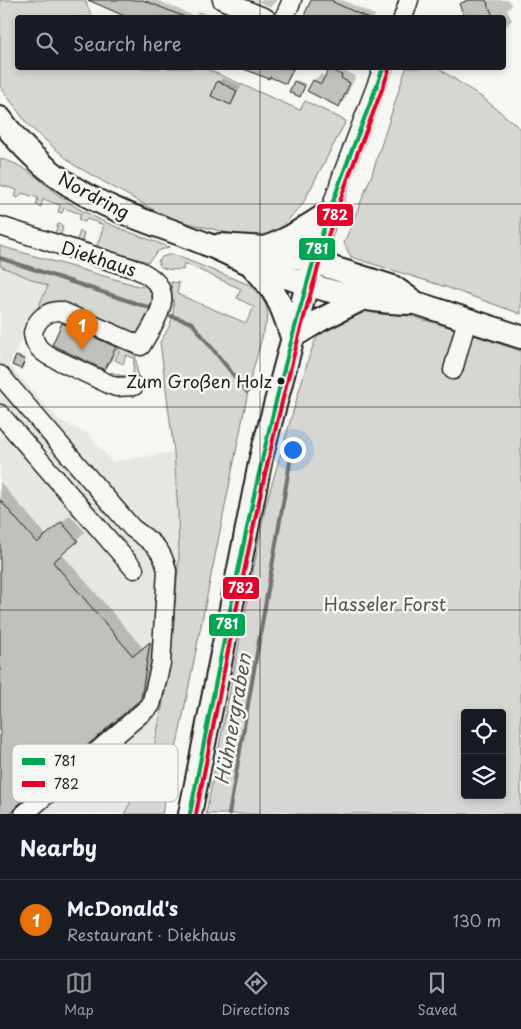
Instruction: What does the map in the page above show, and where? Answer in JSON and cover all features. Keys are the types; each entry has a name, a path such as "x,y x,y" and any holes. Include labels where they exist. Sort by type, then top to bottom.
{"main road":[{"name":"Nordring","path":"1,124 39,161 75,188 113,208 206,244 250,264 307,283 391,304 416,303"},
{"path":"266,248 290,237 330,212"},
{"name":"Nordring","path":"206,244 266,248 393,287 416,303"},
{"path":"190,814 261,458 313,262"},
{"path":"250,264 274,291 281,304 292,337"},
{"path":"292,337 320,320 364,298"},
{"path":"416,303 521,337"}],"street":[{"path":"222,0 259,15"},
{"path":"285,15 292,0"},
{"path":"404,15 409,0"},
{"path":"313,262 382,70"},
{"name":"Diekhaus","path":"0,226 138,270 156,281 163,291 160,314 141,346 61,311 46,315 39,320 33,333 36,346 40,351 49,356 111,386 134,386"},
{"path":"453,370 467,320"},
{"path":"0,375 132,528 156,546 164,558 167,571 161,662 151,705 106,744"},
{"path":"0,414 134,569"},
{"path":"24,814 38,802"}],"shaded area":[{"path":"0,266 49,286 9,365 60,421 88,434 112,462 174,452 179,557 169,673 155,744 12,744 12,802 131,802 124,814 0,814"}],"green space":[{"path":"0,0 85,0 91,15 15,15 15,70 209,70 300,110 305,101 346,121 302,205 280,229 283,236 256,240 168,218 74,165 28,125 0,86"},
{"path":"405,70 441,70 483,98 521,129 521,314 440,285 351,257 344,243 371,177"},
{"path":"0,159 20,166 62,198 94,217 169,247 158,251 148,262 45,232 45,230 55,233 58,224 63,226 61,235 77,240 80,231 84,233 82,241 97,246 104,225 87,219 85,222 79,220 81,214 64,208 62,213 58,212 60,205 43,199 41,207 36,205 38,198 22,193 18,198 15,197 17,190 0,185"},
{"path":"0,246 142,287 146,284 150,290 152,303 139,334 68,303 36,312 48,286 0,266"},
{"path":"172,254 250,285 262,298 266,305 268,316 251,377 177,744 155,744 169,673 179,557 174,452 160,342 172,319 173,300 171,282 179,283 177,294 246,323 254,307 237,298 241,289 184,263 183,270 161,267 158,261 162,257"},
{"name":"Hasseler Forst","path":"364,308 424,320 521,351 521,814 206,814 266,504 315,341 323,329"},
{"path":"117,344 135,351 138,378 123,379 110,374 111,372 122,376 133,375 134,358 126,355 123,364 115,360 120,349 116,347"},
{"path":"131,802 165,802 162,814 124,814"}],"building":[{"path":"88,0 143,0 180,15 122,15"},
{"path":"311,0 333,0 333,2 361,15 304,15"},
{"path":"468,0 486,0 493,15 464,15 459,4"},
{"path":"246,70 292,70 286,84 270,77 269,79"},
{"path":"328,70 342,75 341,78 350,83 339,107 307,91 313,80 321,84"},
{"path":"217,81 237,91 231,105 211,96"},
{"path":"294,81 305,86 300,97 289,92"},
{"path":"62,323 116,347 105,370 52,345"},
{"path":"16,356 25,360 21,369 12,365"},
{"path":"0,500 37,543 61,522 78,541 53,562 133,656 150,642 141,699 89,744 12,744 12,802 22,802 11,814 0,814"}],"waterway":[{"name":"Hühnergraben","path":"0,258 150,308"},
{"name":"Hühnergraben","path":"171,316 192,323 247,392"},
{"name":"Hühnergraben","path":"229,814 292,451"}],"transit line":[{"name":"781","path":"190,814 257,481 289,349 327,219 382,70"},
{"name":"782","path":"196,814 263,482 295,350 333,221 389,70"}],"place":[{"name":"McDonald's","path":"82,350"},
{"name":"Zum Großen Holz","path":"281,381"}]}
